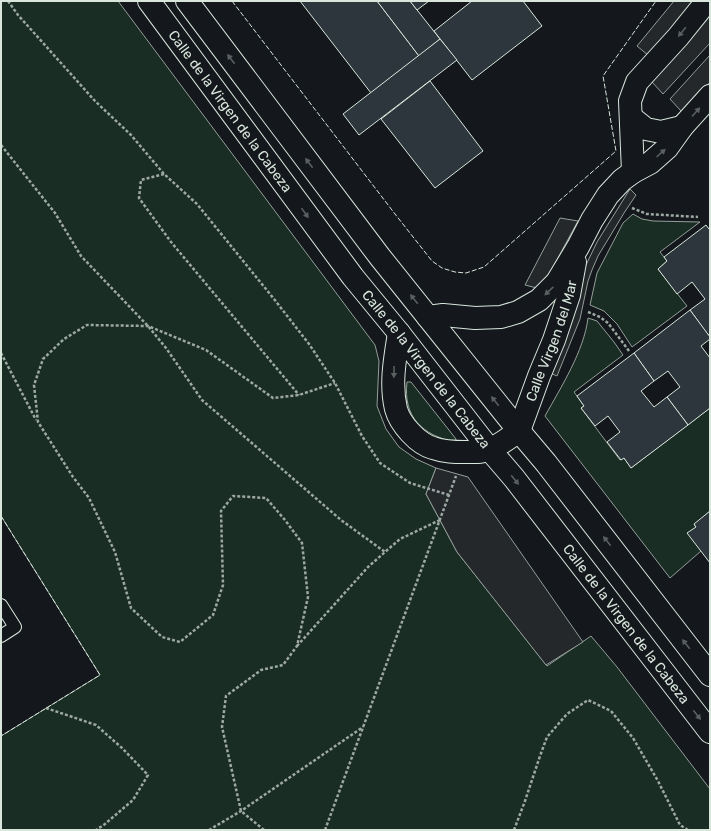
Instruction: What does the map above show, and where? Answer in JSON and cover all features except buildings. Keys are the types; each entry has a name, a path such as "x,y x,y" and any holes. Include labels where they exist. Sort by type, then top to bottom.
{"main road":[{"name":"Calle de la Virgen de la Cabeza","path":"149,1 353,277 399,333 490,450 514,478 710,732"},
{"path":"187,1 380,258 546,463 710,675"},
{"path":"633,172 630,101 637,82 678,37 707,1"},
{"name":"Calle Virgen del Mar","path":"428,317 443,315 475,318 501,316 518,312 539,300 557,282 608,195 622,180 650,163 667,148 682,127 710,96"},
{"path":"631,117 646,129 661,132 682,127"},
{"name":"Calle Virgen del Mar","path":"519,431 538,376 554,340 569,295 578,248"},
{"path":"399,333 394,367 394,393 397,410 404,425 418,440 432,448 453,452 475,452 490,450 519,431"}],"lane":[{"path":"1,605 15,627 1,636"}],"path":[{"path":"8,1 18,15 94,101 131,135 164,174 197,204 274,299 309,344 335,383 362,436 380,463 410,483 449,495"},
{"path":"1,144 55,213 81,256 148,326 166,348 202,400 341,520 385,552"},
{"path":"164,174 141,180 139,198 171,242 299,395"},
{"path":"632,208 647,214 698,217"},
{"path":"586,312 600,317 608,323 629,351"},
{"path":"38,422 34,385 43,359 64,339 87,325 148,326 206,350 273,398 299,395 335,383"},
{"path":"1,353 38,422 72,477 89,498 115,552 132,608 162,637 180,642 213,615 223,585 220,511 233,496 266,498 302,543 308,597 297,646"},
{"path":"325,830 457,474"},
{"path":"264,830 241,811 222,727 226,696 262,670 282,665 297,646 368,567 400,539 440,520"},
{"path":"514,830 547,736 567,714 588,700 611,712 633,738 658,781 680,825 688,830"},
{"path":"46,708 96,725 122,748 148,775 133,800 96,830"},
{"path":"209,830 241,811 363,727"}],"green space":[{"path":"1,1 118,1 375,345 379,361 377,406 386,429 399,447 416,459 436,468 426,494 457,552 547,666 591,636 617,667 710,789 710,830 1,830 1,736 100,675 1,516"},
{"path":"633,214 642,219 653,221 700,222 660,252 667,261 658,269 687,306 632,347 617,324 604,311 590,305 597,273 623,223"},
{"path":"588,318 597,321 623,355 574,392 584,406 581,408 620,460 624,458 631,468 710,408 710,511 694,525 696,527 701,551 670,578 545,416 577,356 586,330"},
{"path":"407,382 411,382 456,439 455,442 433,435 417,422 408,405"}],"shaded area":[{"path":"674,1 694,1 649,56 637,46"},
{"path":"710,15 710,43 663,94 652,82"},
{"path":"710,55 710,82 682,112 670,99"},
{"path":"630,189 636,195 598,256 588,281 580,319 557,376 550,373 585,267 597,242"},
{"path":"560,218 578,221 541,289 525,285"},
{"path":"436,468 468,477 583,642 546,665 457,552 426,494"}],"fence":[{"path":"232,1 432,261 442,268 455,272 466,273 484,267 616,151 603,76 656,1"},
{"path":"1,516 100,675 1,736"}]}
